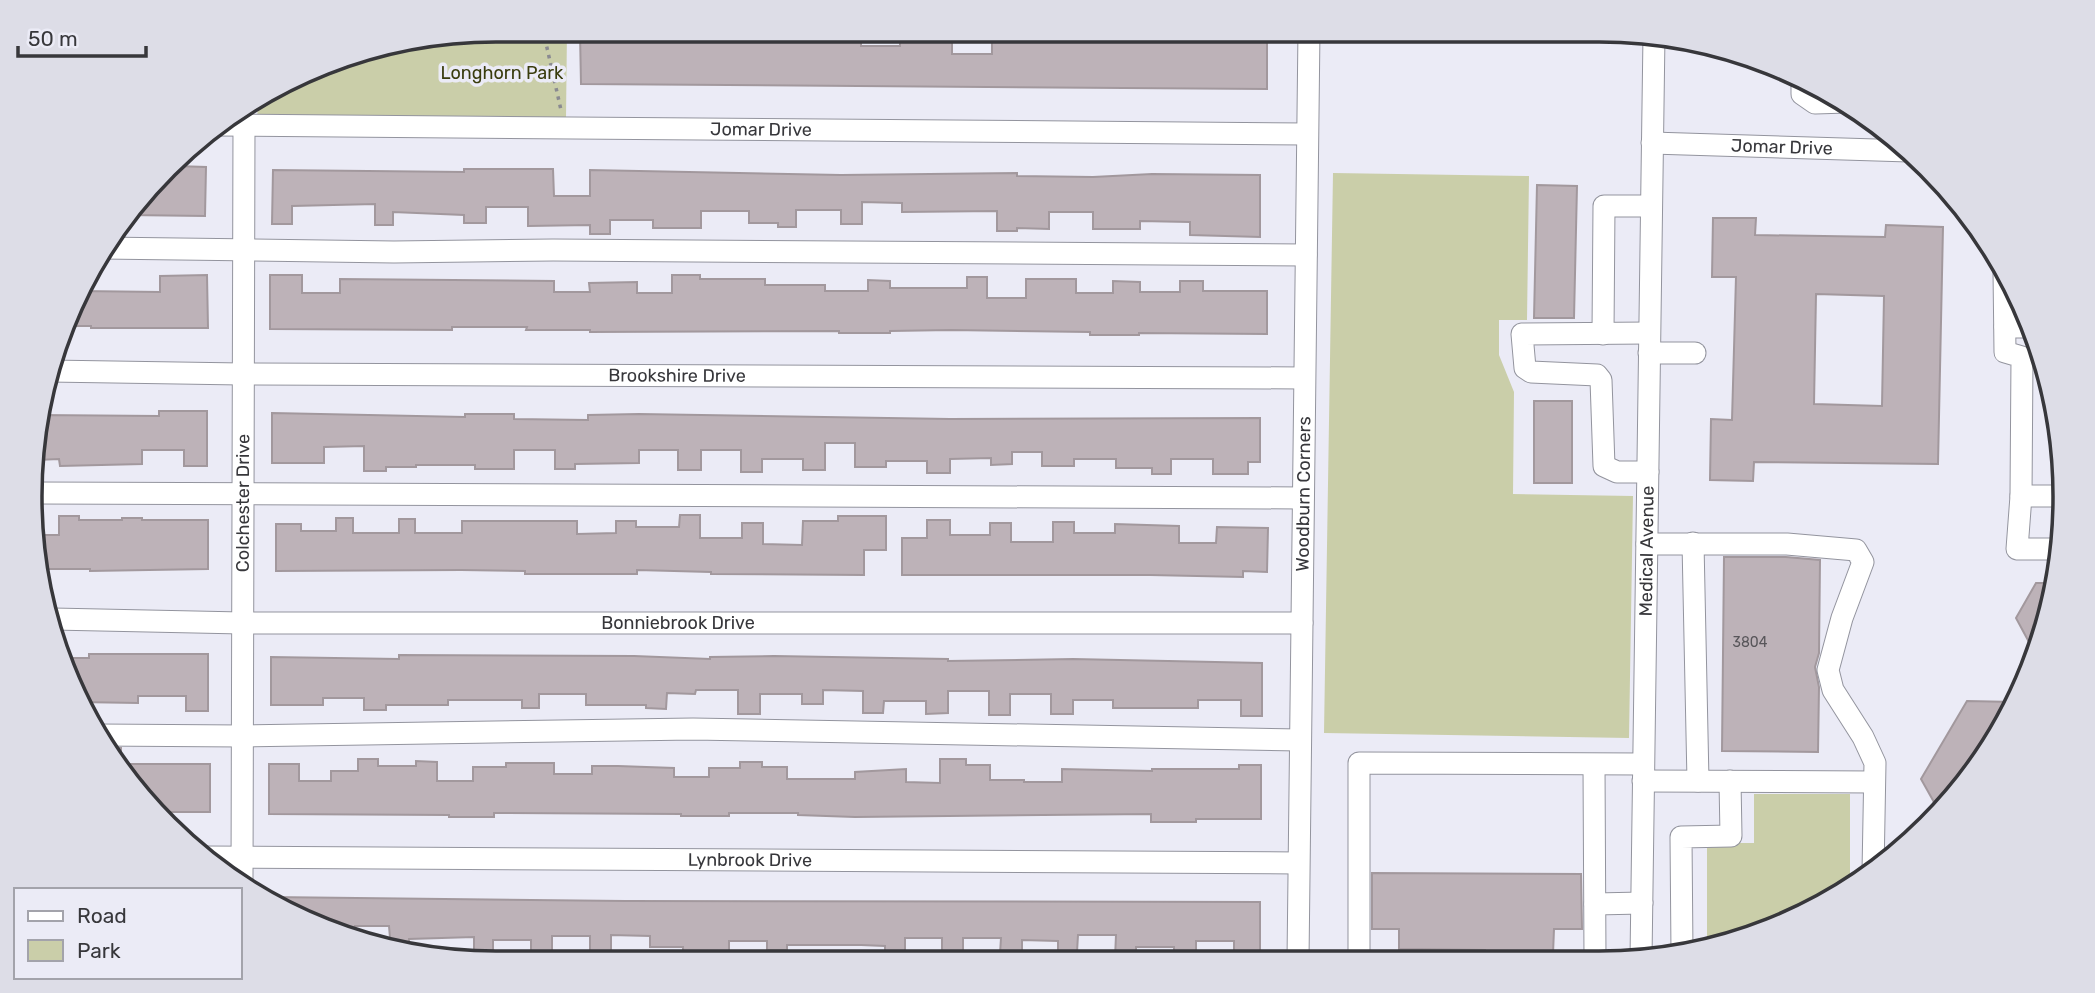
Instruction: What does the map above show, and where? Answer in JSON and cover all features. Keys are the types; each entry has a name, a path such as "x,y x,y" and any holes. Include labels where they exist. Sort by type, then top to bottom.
{"street":[{"name":"Woodburn Corners","path":"1298,951 1309,42"},
{"name":"Medical Avenue","path":"1641,949 1654,46"},
{"path":"1802,90 1802,94 1815,103 1826,103"},
{"name":"Jomar Drive","path":"236,125 1307,134"},
{"name":"Colchester Drive","path":"242,873 244,125"},
{"name":"Jomar Drive","path":"1652,143 1893,150"},
{"path":"1603,334 1604,206 1651,206"},
{"path":"116,248 1306,255"},
{"path":"2004,292 2005,352 2022,357 2021,496 2017,549 2050,549"},
{"path":"2005,327 2020,327"},
{"path":"1648,472 1617,472 1604,466 1601,380 1597,375 1531,372 1525,368 1522,334 1603,334 1695,353"},
{"name":"Brookshire Drive","path":"59,371 1304,378"},
{"path":"42,493 1303,498"},
{"path":"2021,496 2053,496"},
{"path":"1693,543 1698,781"},
{"path":"1647,544 1787,544 1856,550 1863,562 1842,618 1828,670 1833,690 1863,737 1875,763 1873,858"},
{"name":"Bonniebrook Drive","path":"59,620 242,624 1302,623"},
{"path":"110,735 242,736 693,729 1300,740"},
{"path":"1359,951 1359,763 1594,765 1698,781 1874,782"},
{"path":"1594,765 1595,951"},
{"path":"1682,943 1681,837 1731,836 1730,781"},
{"name":"Lynbrook Drive","path":"220,857 1298,863"},
{"path":"1595,904 1642,903"}],"path":[{"path":"546,42 561,116"}],"green space":[{"name":"Longhorn Park","path":"567,42 566,118 257,116 258,110 295,89 379,57 467,43"},
{"path":"1333,173 1529,176 1527,320 1499,320 1499,355 1514,392 1513,494 1633,496 1629,738 1324,733"},
{"path":"1754,794 1850,794 1850,875 1800,904 1745,927 1707,938 1707,843 1754,843"}],"building":[{"path":"580,42 861,42 861,46 900,46 900,42 952,42 952,54 992,54 992,42 1267,42 1267,89 581,84"},
{"path":"185,166 206,167 205,216 140,215"},
{"path":"464,169 553,169 554,196 590,196 590,170 841,175 1017,173 1017,176 1093,177 1152,174 1260,175 1260,237 1190,235 1190,222 1140,221 1140,229 1093,229 1093,212 1049,212 1049,229 1017,228 1017,231 997,231 997,211 902,212 902,203 862,202 862,224 841,224 841,210 796,210 796,227 778,227 778,223 749,223 749,211 701,211 701,228 653,228 653,220 610,220 610,234 590,234 590,225 528,226 528,207 486,207 486,223 464,223 464,215 393,212 393,225 375,225 375,204 292,206 292,224 272,224 273,170 464,172"},
{"path":"1537,185 1577,186 1574,318 1534,318"},
{"path":"1713,218 1756,218 1755,235 1885,237 1886,225 1943,227 1938,464 1754,462 1753,481 1710,480 1711,419 1732,420 1736,277 1712,277","holes":["1816,294 1884,296 1882,406 1814,404"]},
{"path":"207,275 208,328 76,326 91,291 160,292 160,276"},
{"path":"270,275 302,275 302,293 340,293 340,279 554,281 554,292 590,292 589,283 637,282 637,293 672,293 672,275 700,275 700,279 765,279 765,285 825,285 825,291 868,291 868,280 890,281 890,288 967,288 967,277 987,277 987,298 1026,298 1026,279 1076,279 1076,293 1113,293 1113,281 1140,282 1140,292 1180,292 1180,281 1203,281 1203,291 1267,291 1267,334 1090,335 1090,332 951,330 890,333 590,332 526,330 527,327 452,327 452,330 270,329"},
{"path":"1534,401 1572,401 1572,483 1534,483"},
{"path":"159,411 207,411 207,466 184,466 184,450 142,450 142,464 60,466 59,459 44,460 50,415 159,416"},
{"path":"272,413 465,417 465,414 514,414 514,419 588,420 588,415 639,414 950,419 1260,418 1260,462 1248,462 1248,474 1213,474 1213,459 1171,459 1171,474 1152,474 1152,468 1116,468 1116,459 1074,459 1074,466 1042,466 1042,452 1012,452 1012,464 991,465 991,458 950,459 950,473 927,473 927,461 886,461 886,467 855,467 855,443 825,443 825,470 803,470 803,459 762,459 762,472 741,472 741,450 701,450 701,470 678,470 678,450 639,450 639,463 575,464 575,469 555,469 555,450 514,450 514,469 475,469 475,465 416,465 386,467 386,471 364,471 364,446 324,447 324,463 272,463"},
{"path":"680,515 700,515 700,538 742,538 742,523 763,523 763,544 802,545 803,521 838,521 838,516 886,516 886,550 864,550 864,575 711,574 637,570 637,574 525,574 525,571 461,570 276,571 276,524 301,524 301,531 336,531 336,518 353,518 353,533 399,533 399,519 415,519 415,533 462,533 462,521 577,521 577,534 616,533 616,521 636,521 636,527 679,527"},
{"path":"59,516 79,516 79,520 208,520 208,569 48,569 44,535 59,535"},
{"path":"927,520 950,520 950,535 990,535 990,523 1011,523 1011,542 1053,542 1053,522 1074,522 1074,533 1115,533 1115,524 1179,526 1179,543 1216,543 1217,527 1268,528 1267,572 1243,571 1243,577 902,575 902,538 927,538"},
{"path":"1724,557 1820,560 1819,653 1815,667 1819,687 1818,752 1722,751"},
{"path":"2036,583 2044,583 2029,642 2016,618"},
{"path":"89,654 208,654 208,711 186,711 186,696 138,696 138,703 91,702 72,658 89,658"},
{"path":"399,655 710,659 774,656 948,661 1073,659 1262,663 1262,716 1241,716 1241,700 1198,700 1198,708 1113,708 1113,700 1073,700 1073,714 1051,714 1051,694 1010,694 1010,715 989,715 989,691 948,691 948,713 926,714 926,701 884,701 883,713 863,713 863,691 823,690 823,704 802,704 802,694 760,694 760,714 738,714 738,690 696,690 695,694 667,693 666,709 646,708 646,705 586,705 586,694 539,694 539,708 522,708 522,700 448,700 448,705 386,705 386,710 364,710 364,698 323,698 323,705 271,705 271,657 399,659"},
{"path":"1967,701 2004,702 1976,749 1934,802 1921,779"},
{"path":"358,759 378,759 378,766 416,766 416,761 437,762 437,781 473,781 473,767 506,767 506,763 554,763 554,774 592,774 592,766 618,766 674,768 674,777 709,777 709,768 740,768 740,762 762,762 762,767 787,767 787,779 855,779 855,772 906,769 906,782 940,783 940,759 966,759 966,765 990,765 990,780 1024,782 1062,782 1062,769 1152,771 1239,769 1239,765 1261,765 1261,819 1151,822 1151,814 855,817 798,813 681,816 494,813 494,817 449,817 269,814 269,764 299,764 299,781 331,781 331,771 358,771"},
{"path":"130,764 210,764 210,812 170,812"},
{"path":"1372,873 1581,874 1582,929 1554,929 1553,951 1399,949 1399,929 1372,929"},
{"path":"282,897 625,901 1260,902 1260,951 1234,951 1234,941 1196,941 1196,951 1174,951 1174,947 1136,947 1136,951 1115,951 1116,935 1078,935 1077,951 1058,951 1058,941 1022,940 1022,951 1000,951 1001,938 963,938 963,951 942,951 942,938 905,938 905,951 885,951 885,946 861,945 787,945 787,950 767,950 767,941 729,941 729,951 683,951 683,947 650,947 650,936 611,935 611,951 590,951 590,936 552,936 552,951 531,951 531,940 493,940 493,951 474,950 474,937 409,939 409,942 390,938 389,926 355,926 355,929 350,927"}]}
